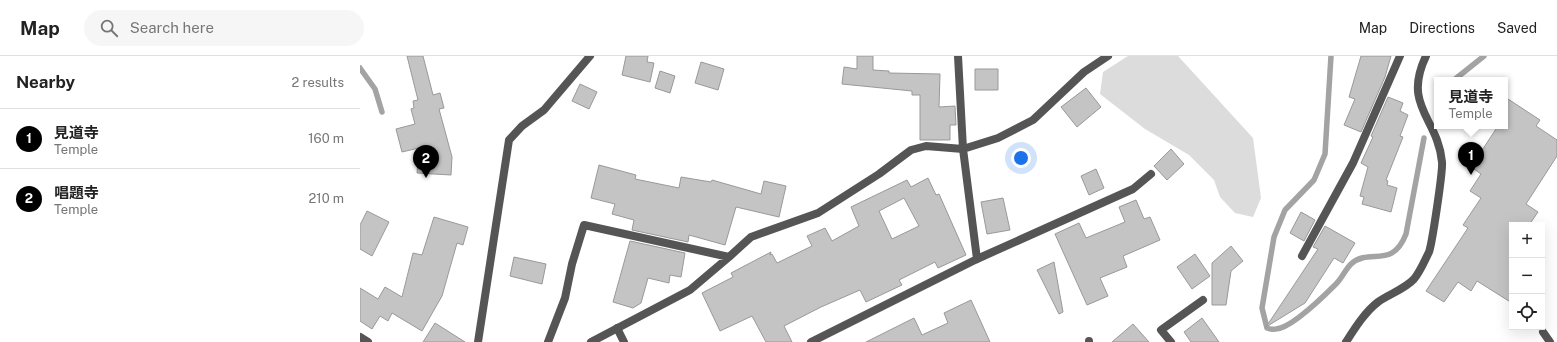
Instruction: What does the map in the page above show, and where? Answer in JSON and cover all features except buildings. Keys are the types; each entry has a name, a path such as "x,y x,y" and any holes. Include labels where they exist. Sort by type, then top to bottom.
{"street":[{"path":"478,342 509,140 522,126 544,110 590,56"},
{"path":"958,56 963,149 977,259"},
{"path":"591,342 690,290 751,237 818,213 879,174 911,150 926,146 963,149 998,138 1033,120 1084,72 1108,56"},
{"path":"1302,256 1353,163 1400,56"},
{"path":"1346,342 1377,302 1414,279 1429,251 1442,163 1435,134 1422,110 1418,90 1419,70 1426,56"},
{"path":"811,342 977,259 1133,189 1151,174"},
{"path":"548,342 565,298 572,264 584,225 729,257"},
{"path":"1170,342 1162,330 1203,300"},
{"path":"617,328 624,342"},
{"path":"1543,332 1550,342"},
{"path":"360,337 368,342"}],"shaded area":[{"path":"1128,56 1178,56 1253,138 1261,198 1253,217 1235,213 1220,197 1214,180 1189,155 1145,129 1100,94 1103,72"}],"waterway":[{"path":"1331,56 1325,154 1314,180 1285,210 1274,237 1262,308 1267,328 1274,329 1283,327 1299,317 1331,289 1351,264 1358,259 1387,255 1400,245 1406,234 1424,138"},
{"path":"1458,77 1484,56"},
{"path":"360,68 375,89 382,112"}],"place":[{"name":"見道寺","path":"1471,175"},
{"name":"唱題寺","path":"426,178"}]}
